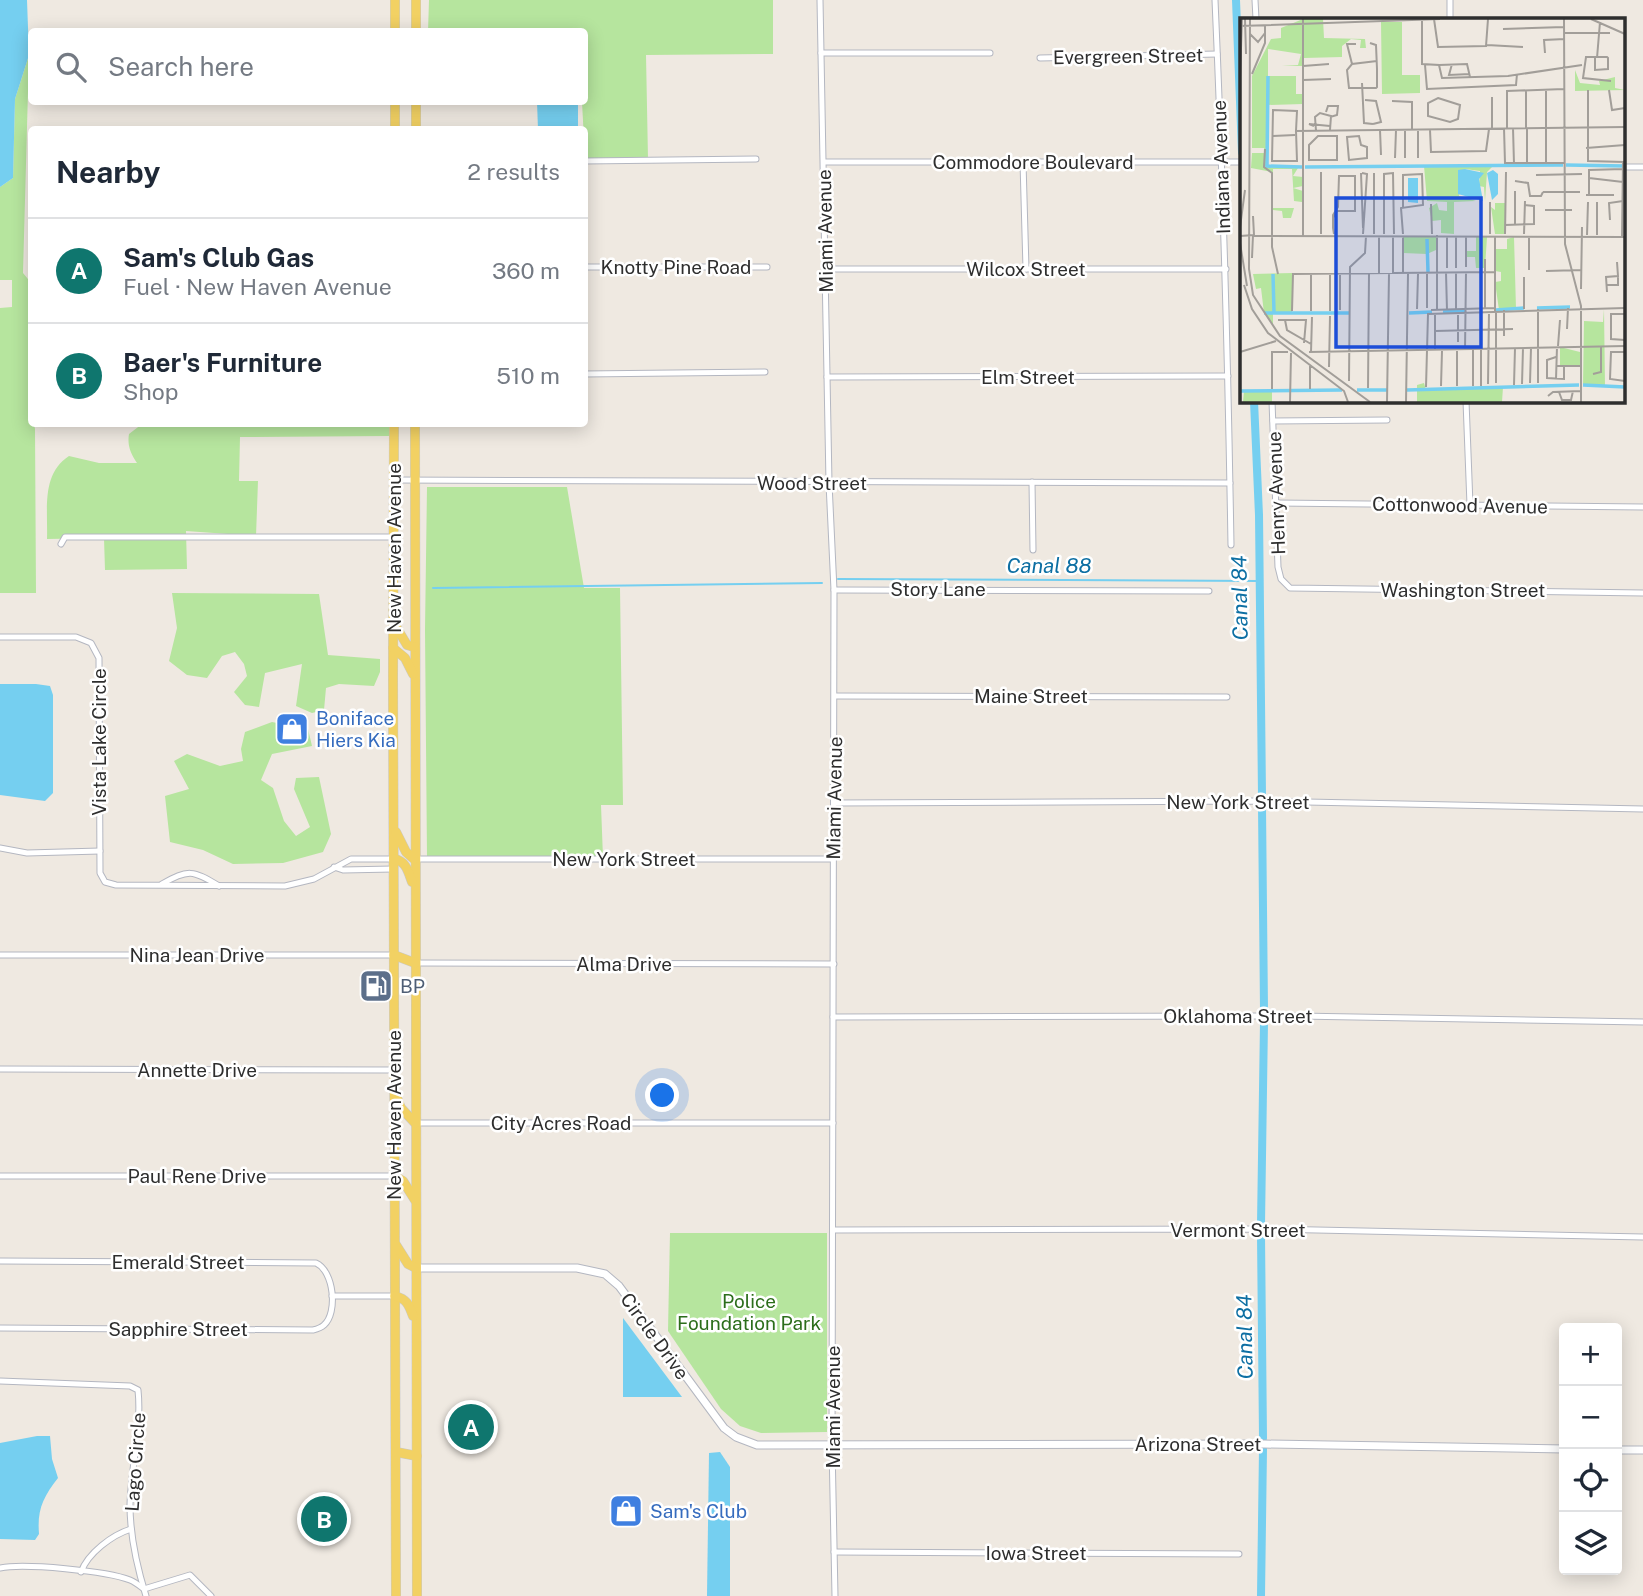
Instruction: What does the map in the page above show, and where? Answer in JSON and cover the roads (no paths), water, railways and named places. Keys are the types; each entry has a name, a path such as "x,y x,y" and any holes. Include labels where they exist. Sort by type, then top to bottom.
{"main road":[{"path":"395,28 396,0"},
{"path":"416,0 416,28"},
{"path":"395,105 395,126"},
{"path":"395,105 400,126"},
{"path":"414,105 416,126"},
{"name":"New Haven Avenue","path":"394,427 396,1596"},
{"name":"New Haven Avenue","path":"415,427 417,1596"},
{"path":"393,620 401,638 407,645 414,647"},
{"path":"393,648 405,658 414,676"},
{"path":"394,827 401,845 414,859"},
{"path":"394,864 401,860 406,865 414,887"},
{"path":"394,955 415,964"},
{"path":"394,1093 401,1108 415,1123"},
{"path":"394,1176 403,1181 416,1202"},
{"path":"395,1244 402,1257 416,1268"},
{"path":"395,1296 403,1298 409,1304 416,1328"},
{"path":"396,1452 417,1456"},
{"path":"396,1577 403,1596"}],"street":[{"name":"Miami Avenue","path":"820,0 835,695 832,1445 835,1596"},
{"name":"Indiana Avenue","path":"1215,0 1226,269 1231,545"},
{"path":"1255,0 1256,18"},
{"path":"1450,0 1450,18"},
{"path":"821,53 990,53"},
{"name":"Evergreen Street","path":"1040,58 1217,54"},
{"path":"588,161 756,159"},
{"name":"Commodore Boulevard","path":"824,162 1240,162"},
{"path":"1023,162 1026,269"},
{"name":"Knotty Pine Road","path":"588,267 767,267"},
{"name":"Wilcox Street","path":"826,269 1226,269"},
{"path":"588,374 765,372"},
{"name":"Elm Street","path":"827,377 1228,376"},
{"name":"Henry Avenue","path":"1272,402 1278,568 1285,585"},
{"path":"1466,402 1470,505"},
{"path":"1273,421 1387,420"},
{"name":"Wood Street","path":"394,480 1230,483"},
{"path":"1032,482 1033,550"},
{"name":"Cottonwood Avenue","path":"1277,503 1643,507"},
{"path":"61,544 65,537 393,537"},
{"name":"Washington Street","path":"1285,585 1298,589 1643,593"},
{"name":"Story Lane","path":"834,590 1209,591"},
{"name":"Vista Lake Circle","path":"0,637 76,637 91,643 99,657 100,873 105,882 116,885 285,886 314,879 351,859 394,864"},
{"name":"Maine Street","path":"835,695 1227,697"},
{"name":"New York Street","path":"834,803 1258,801 1643,809"},
{"path":"0,848 27,853 100,851"},
{"name":"New York Street","path":"414,859 833,859"},
{"name":"Vista Lake Circle","path":"334,867 343,870 394,864"},
{"name":"Vista Lake Circle","path":"161,885 181,873 191,873 200,874 219,886"},
{"path":"191,873 191,886"},
{"name":"Nina Jean Drive","path":"0,955 394,955"},
{"name":"Alma Drive","path":"415,964 834,964"},
{"name":"Oklahoma Street","path":"833,1017 1298,1016 1643,1022"},
{"name":"Annette Drive","path":"0,1069 394,1070"},
{"name":"City Acres Road","path":"415,1123 833,1123"},
{"name":"Paul Rene Drive","path":"0,1176 394,1176"},
{"name":"Vermont Street","path":"833,1230 1265,1229 1643,1237"},
{"name":"Emerald Street","path":"0,1261 316,1263 324,1266 330,1277 332,1296"},
{"name":"Circle Drive","path":"416,1268 576,1268 605,1274 619,1286 712,1414 736,1437 757,1445 832,1445"},
{"path":"332,1296 395,1296"},
{"name":"Sapphire Street","path":"0,1328 313,1330 324,1325 330,1315 332,1296"},
{"name":"Lago Circle","path":"0,1381 116,1385 130,1386 138,1390 139,1419 131,1493 131,1529 146,1596"},
{"name":"Arizona Street","path":"832,1445 1264,1444 1559,1449"},
{"path":"1622,1450 1643,1450"},
{"path":"81,1572 86,1558 123,1531 131,1529"},
{"name":"Iowa Street","path":"834,1552 1239,1554"},
{"path":"0,1568 15,1565 81,1572 130,1580 144,1589 190,1575 211,1596"}],"water":[{"path":"0,0 27,0 28,58 15,99 13,178 0,187"},
{"path":"537,105 578,105 578,126 538,126"},
{"path":"0,684 50,686 53,695 53,793 45,801 0,795"},
{"path":"623,1318 682,1397 623,1397"},
{"path":"50,1436 52,1459 58,1478 42,1504 39,1534 35,1540 0,1539 0,1443"},
{"path":"720,1452 730,1467 730,1596 707,1596 709,1453"}],"waterway":[{"name":"Canal 84","path":"1236,0 1240,101"},
{"name":"Canal 84","path":"1254,402 1259,515 1262,795"},
{"name":"Canal 88","path":"838,579 1259,581"},
{"name":"Canal 88","path":"433,588 822,583"},
{"name":"Canal 84","path":"1262,807 1264,1010"},
{"name":"Canal 84","path":"1261,1224 1264,1022"},
{"name":"Canal 84","path":"1261,1235 1263,1438"},
{"name":"Canal 84","path":"1261,1596 1263,1449"}],"place":[{"name":"Boniface Hiers Kia","path":"292,729"},
{"name":"BP","path":"376,986"},
{"name":"Sam's Club Gas","path":"471,1427"},
{"name":"Sam's Club","path":"626,1511"},
{"name":"Baer's Furniture","path":"324,1519"}],"park label":[{"name":"Police Foundation Park","path":"749,1312"}]}
